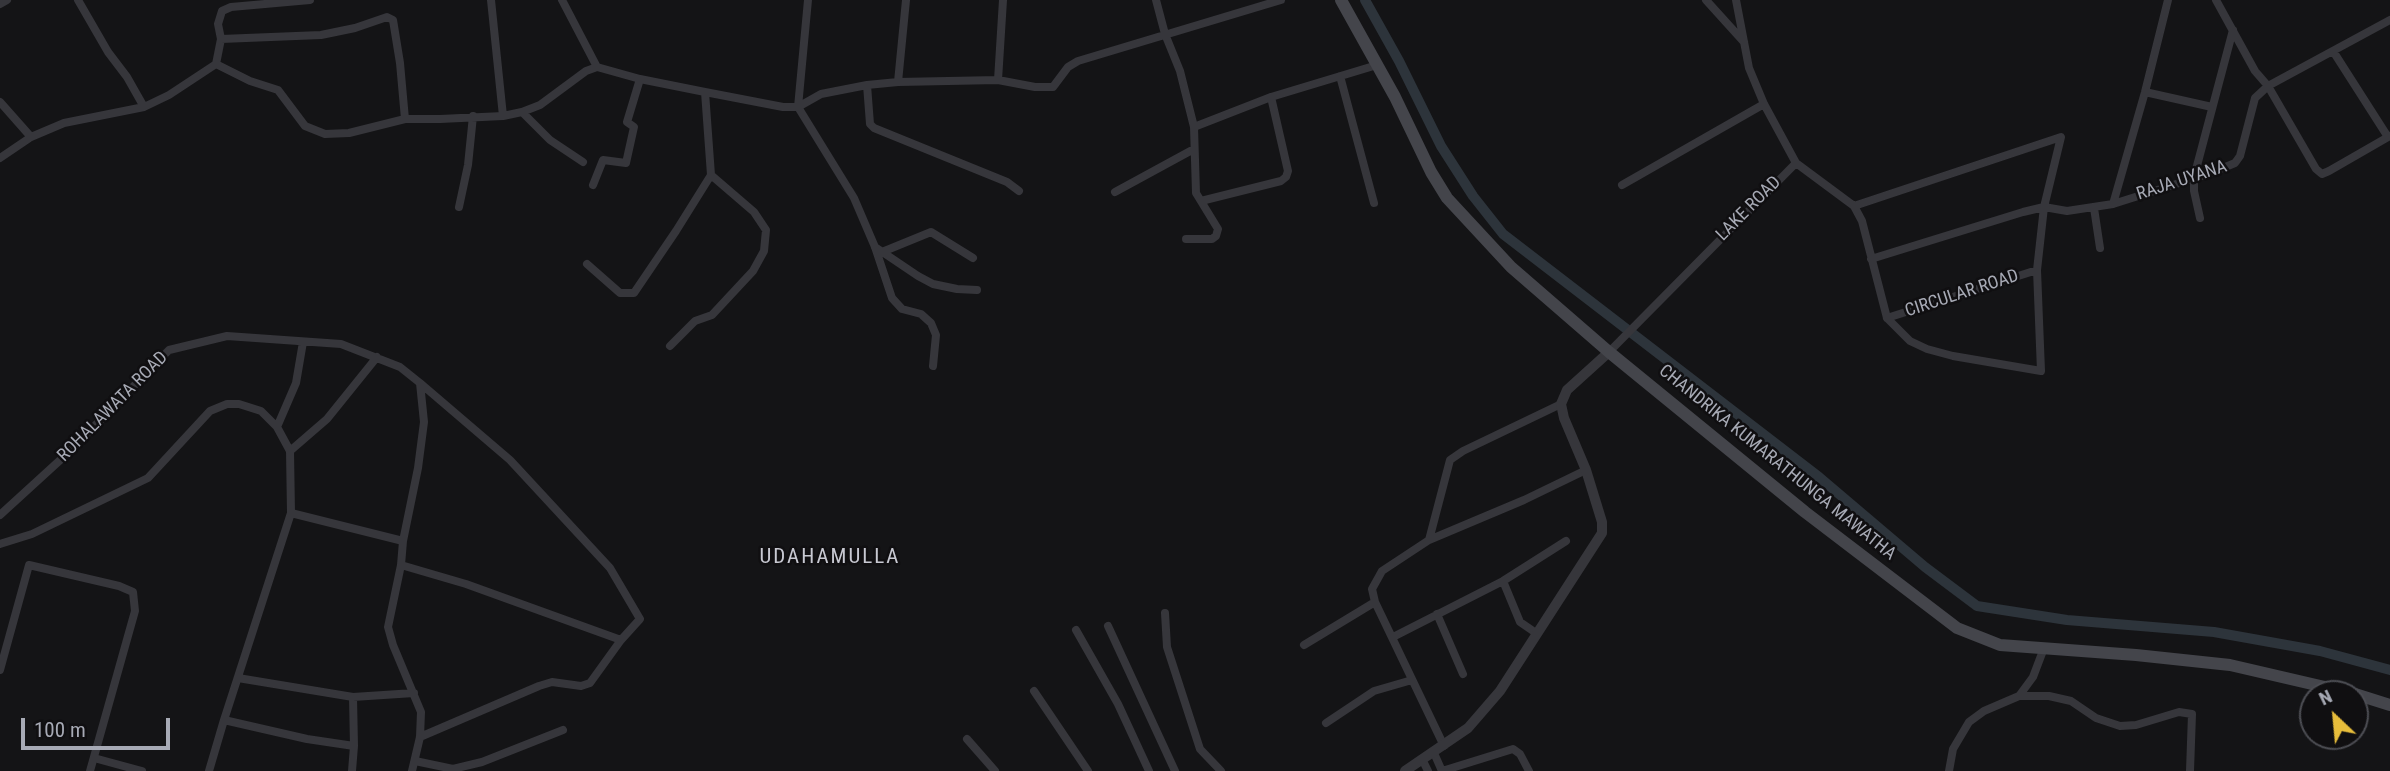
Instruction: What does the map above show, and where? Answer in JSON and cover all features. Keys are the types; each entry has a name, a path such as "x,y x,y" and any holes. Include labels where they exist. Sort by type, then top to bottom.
{"main road":[{"name":"CHANDRIKA KUMARATHUNGA MAWATHA","path":"1341,0 1447,198 1511,267 1613,347 1805,512 1957,628 2000,645 2136,654 2230,665 2299,681"},
{"name":"CHANDRIKA KUMARATHUNGA MAWATHA","path":"2369,698 2390,705"}],"street":[{"path":"0,4 7,0"},
{"path":"78,0 144,107"},
{"path":"0,158 31,137 64,123 144,107 169,95 216,64 221,39 218,24 222,11 230,6 310,0"},
{"path":"491,0 503,116"},
{"path":"562,0 597,67"},
{"path":"808,0 798,107 854,198 879,249 892,298 902,309 922,314 931,323 936,335 933,366"},
{"path":"898,82 906,0"},
{"path":"998,80 1003,0"},
{"path":"1156,0 1165,34 1180,71 1194,127 1196,193 1218,229 1212,239 1186,239"},
{"path":"216,64 250,81 278,90 305,126 325,134 349,133 405,118 503,116 522,112 540,105 586,71 597,67 705,92 783,107 798,107 821,94 898,82 998,80 1035,87 1053,87 1068,67 1079,61 1281,0"},
{"path":"1706,0 1744,42"},
{"name":"LAKE ROAD","path":"1613,347 1796,163 1764,104 1749,68 1735,0"},
{"path":"2113,204 2168,0"},
{"path":"2216,0 2255,71 2268,86 2316,169 2322,174 2389,137 2333,51"},
{"path":"221,39 321,35 355,28 387,17 393,20 405,118"},
{"path":"2268,86 2390,20"},
{"path":"2200,218 2194,177 2233,30"},
{"path":"1194,127 1271,97 1377,65"},
{"path":"1340,76 1374,203"},
{"path":"593,185 603,160 626,163 634,127 626,122 640,79"},
{"path":"867,85 870,124 874,128 1007,182 1020,191"},
{"name":"RAJA UYANA","path":"1871,259 2044,207 2067,211 2113,204 2235,163 2240,156 2256,97 2268,86"},
{"path":"587,264 620,293 634,293 711,175 705,92"},
{"path":"2145,92 2212,107"},
{"path":"1201,201 1281,181 1286,177 1288,171 1271,97"},
{"path":"0,102 31,137"},
{"path":"1622,185 1764,104"},
{"path":"522,112 550,140 583,162"},
{"path":"459,207 468,165 473,116"},
{"name":"CIRCULAR ROAD","path":"2061,137 2044,207 2037,270 1887,318 1861,221 1854,206 2061,137"},
{"path":"1115,192 1194,149"},
{"path":"1796,163 1854,206"},
{"path":"670,346 695,321 712,316 753,271 764,251 766,230 754,212 711,175"},
{"path":"2094,208 2100,248"},
{"path":"879,249 931,232 973,257"},
{"path":"879,249 933,284 977,290"},
{"path":"1887,318 1910,341 1927,349 1952,356 2041,371 2037,270"},
{"name":"ROHALAWATA ROAD","path":"0,515 69,452 169,350 227,336 341,344 400,367 510,460 610,568 640,620 621,640"},
{"path":"277,427 296,383 303,342"},
{"path":"1405,771 1425,766 1439,749 1468,727 1500,691 1602,533 1602,522 1586,470 1564,418 1561,404 1567,390 1613,347"},
{"path":"290,451 327,419 377,357"},
{"path":"412,771 420,737 421,712 388,627 418,468 424,422 420,383"},
{"path":"0,544 32,534 148,478 210,411 226,404 239,404 261,411 277,427 290,451 291,513 209,771"},
{"path":"1429,540 1450,460 1463,451 1561,404"},
{"path":"1529,771 1520,754 1513,749 1442,771 1439,749 1412,680 1375,602 1373,589 1382,570 1445,531 1524,500 1586,470"},
{"path":"291,513 403,541"},
{"path":"1393,637 1503,580 1566,541"},
{"path":"0,670 29,565 119,586 133,592 135,611 90,771"},
{"path":"401,565 466,584 621,640 590,683 581,686 552,682 539,686 420,737"},
{"path":"1503,580 1520,622 1536,634"},
{"path":"1304,645 1375,602"},
{"path":"1165,613 1167,647 1199,749 1221,771"},
{"path":"1437,614 1463,674"},
{"path":"1108,625 1175,771"},
{"path":"1076,630 1118,704 1149,771"},
{"path":"2019,696 2033,677 2044,648"},
{"path":"238,678 353,697 414,693"},
{"path":"1326,723 1374,691 1412,680"},
{"path":"1034,691 1088,771"},
{"path":"1949,771 1953,749 1969,722 1984,711 2019,696 2049,696 2071,701 2096,718 2120,726 2136,725 2179,712 2192,714 2190,771"},
{"path":"352,771 353,697"},
{"path":"224,720 307,739 354,746"},
{"path":"415,761 453,769 482,762 563,730"},
{"path":"967,739 995,771"},
{"path":"94,758 142,771"}],"waterway":[{"path":"1365,0 1441,146 1473,196 1503,234 1819,477 1925,567 1977,606 2067,620 2214,632 2320,651 2390,670"}],"district":[{"name":"UDAHAMULLA","path":"830,558"}]}
